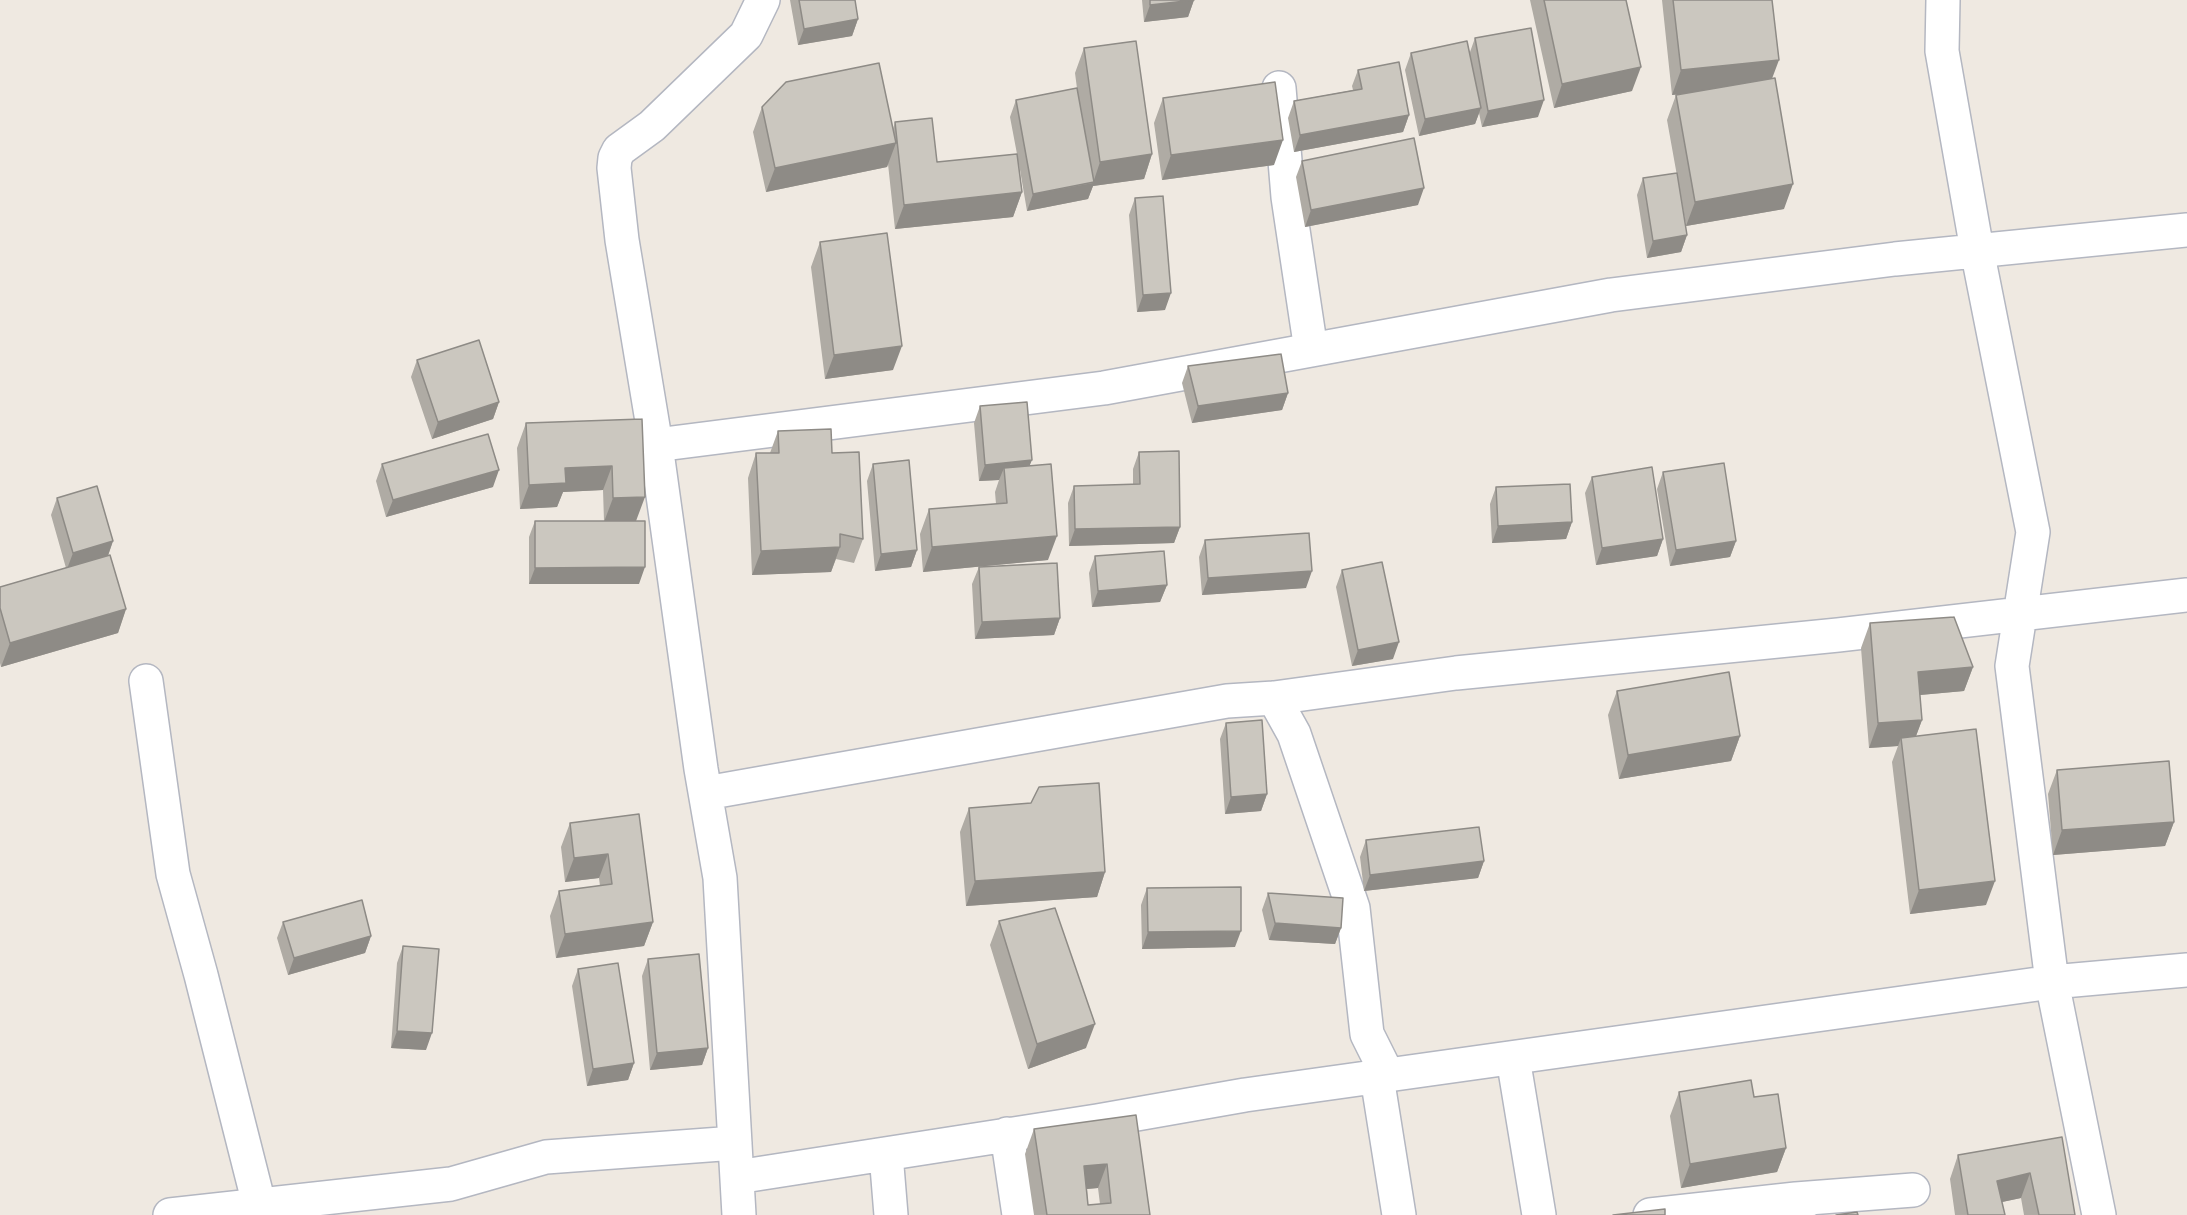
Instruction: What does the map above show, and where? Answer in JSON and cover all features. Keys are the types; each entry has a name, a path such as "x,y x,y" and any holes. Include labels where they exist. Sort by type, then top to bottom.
{"street":[{"path":"739,1215 720,878 681,627 657,445 622,240 614,168 618,150 652,126 746,35 763,0"},
{"path":"1943,0 1942,51 1977,250 2033,532 2012,666 2052,982 2099,1215"},
{"path":"1279,88 1288,197 1311,350"},
{"path":"657,445 1104,388 1611,295 1977,250 2187,230"},
{"path":"706,792 1227,701 1274,698 1468,672 2187,595"},
{"path":"146,681 173,874 260,1210"},
{"path":"1274,698 1294,734 1353,908 1367,1034 1383,1077 1399,1215"},
{"path":"737,1177 1245,1095 2052,982 2187,970"},
{"path":"1513,1058 1539,1215"},
{"path":"1007,1134 1019,1215"},
{"path":"170,1215 260,1210 451,1184 546,1157 735,1143"},
{"path":"886,1154 891,1215"},
{"path":"1650,1215 1798,1207 1913,1191"}],"building":[{"path":"799,0 855,0 858,19 804,29"},
{"path":"1150,0 1194,0 1150,5"},
{"path":"1544,0 1626,0 1641,67 1562,84"},
{"path":"1673,0 1772,0 1779,60 1681,70"},
{"path":"1531,28 1544,100 1488,111 1475,38"},
{"path":"1136,41 1152,154 1100,162 1084,48"},
{"path":"1467,41 1481,108 1425,119 1411,53"},
{"path":"1399,62 1409,115 1300,135 1294,101 1362,89 1358,70"},
{"path":"879,63 896,143 775,168 762,107 786,82"},
{"path":"1775,78 1793,184 1695,202 1676,95"},
{"path":"1275,82 1283,140 1171,155 1163,98"},
{"path":"1077,88 1094,182 1033,194 1016,100"},
{"path":"932,118 937,162 1017,154 1022,192 904,205 895,122"},
{"path":"1414,138 1424,188 1311,210 1302,161"},
{"path":"1677,173 1687,235 1653,241 1643,178"},
{"path":"1163,196 1171,293 1143,295 1135,198"},
{"path":"887,233 902,346 834,355 820,242"},
{"path":"479,340 499,402 438,422 417,360"},
{"path":"1281,354 1288,393 1198,406 1188,366"},
{"path":"1027,402 1032,460 985,465 980,406"},
{"path":"642,419 645,497 613,498 612,466 565,468 566,483 529,485 526,423"},
{"path":"831,429 832,453 859,452 863,539 840,534 840,547 761,551 756,453 779,453 778,431"},
{"path":"488,434 499,470 393,500 382,464"},
{"path":"1179,451 1180,527 1075,529 1074,486 1140,484 1139,452"},
{"path":"909,460 917,550 881,554 873,464"},
{"path":"1724,463 1736,541 1676,550 1663,472"},
{"path":"1051,464 1057,536 932,547 929,509 1007,503 1004,468"},
{"path":"1652,467 1663,539 1602,548 1592,477"},
{"path":"1570,484 1572,522 1498,526 1496,487"},
{"path":"97,486 113,541 73,553 57,498"},
{"path":"535,521 645,521 645,567 535,568"},
{"path":"1309,533 1312,571 1208,578 1205,540"},
{"path":"1164,551 1167,585 1098,591 1095,556"},
{"path":"110,555 126,609 10,643 0,608 0,587"},
{"path":"1382,562 1399,642 1358,650 1342,570"},
{"path":"1057,563 1060,618 982,622 979,567"},
{"path":"1954,617 1973,667 1918,672 1922,720 1878,723 1870,623"},
{"path":"1729,672 1740,736 1628,755 1617,691"},
{"path":"1262,720 1267,794 1231,797 1226,723"},
{"path":"1976,729 1995,881 1919,890 1901,738"},
{"path":"2169,761 2174,822 2062,830 2057,770"},
{"path":"1099,783 1105,872 975,881 969,808 1031,803 1039,787"},
{"path":"639,814 653,922 565,934 559,891 612,884 608,854 574,858 570,823"},
{"path":"1479,827 1484,861 1370,875 1366,840"},
{"path":"1241,887 1241,931 1148,932 1147,888"},
{"path":"1268,893 1343,898 1341,928 1275,923"},
{"path":"362,900 371,936 294,958 283,922"},
{"path":"1055,908 1095,1024 1037,1044 999,921"},
{"path":"403,946 439,949 432,1033 397,1031"},
{"path":"699,954 708,1048 657,1053 648,959"},
{"path":"618,963 634,1063 593,1069 578,969"},
{"path":"1751,1080 1754,1097 1778,1094 1786,1148 1690,1164 1679,1092"},
{"path":"1136,1115 1150,1215 1047,1215 1034,1129","holes":["1107,1164 1111,1203 1088,1205 1084,1166"]},
{"path":"2062,1137 2075,1215 2039,1215 2030,1173 1997,1181 2005,1215 1968,1215 1958,1155"},
{"path":"1665,1209 1665,1215 1613,1215"},
{"path":"1857,1212 1858,1215 1836,1215"}]}
